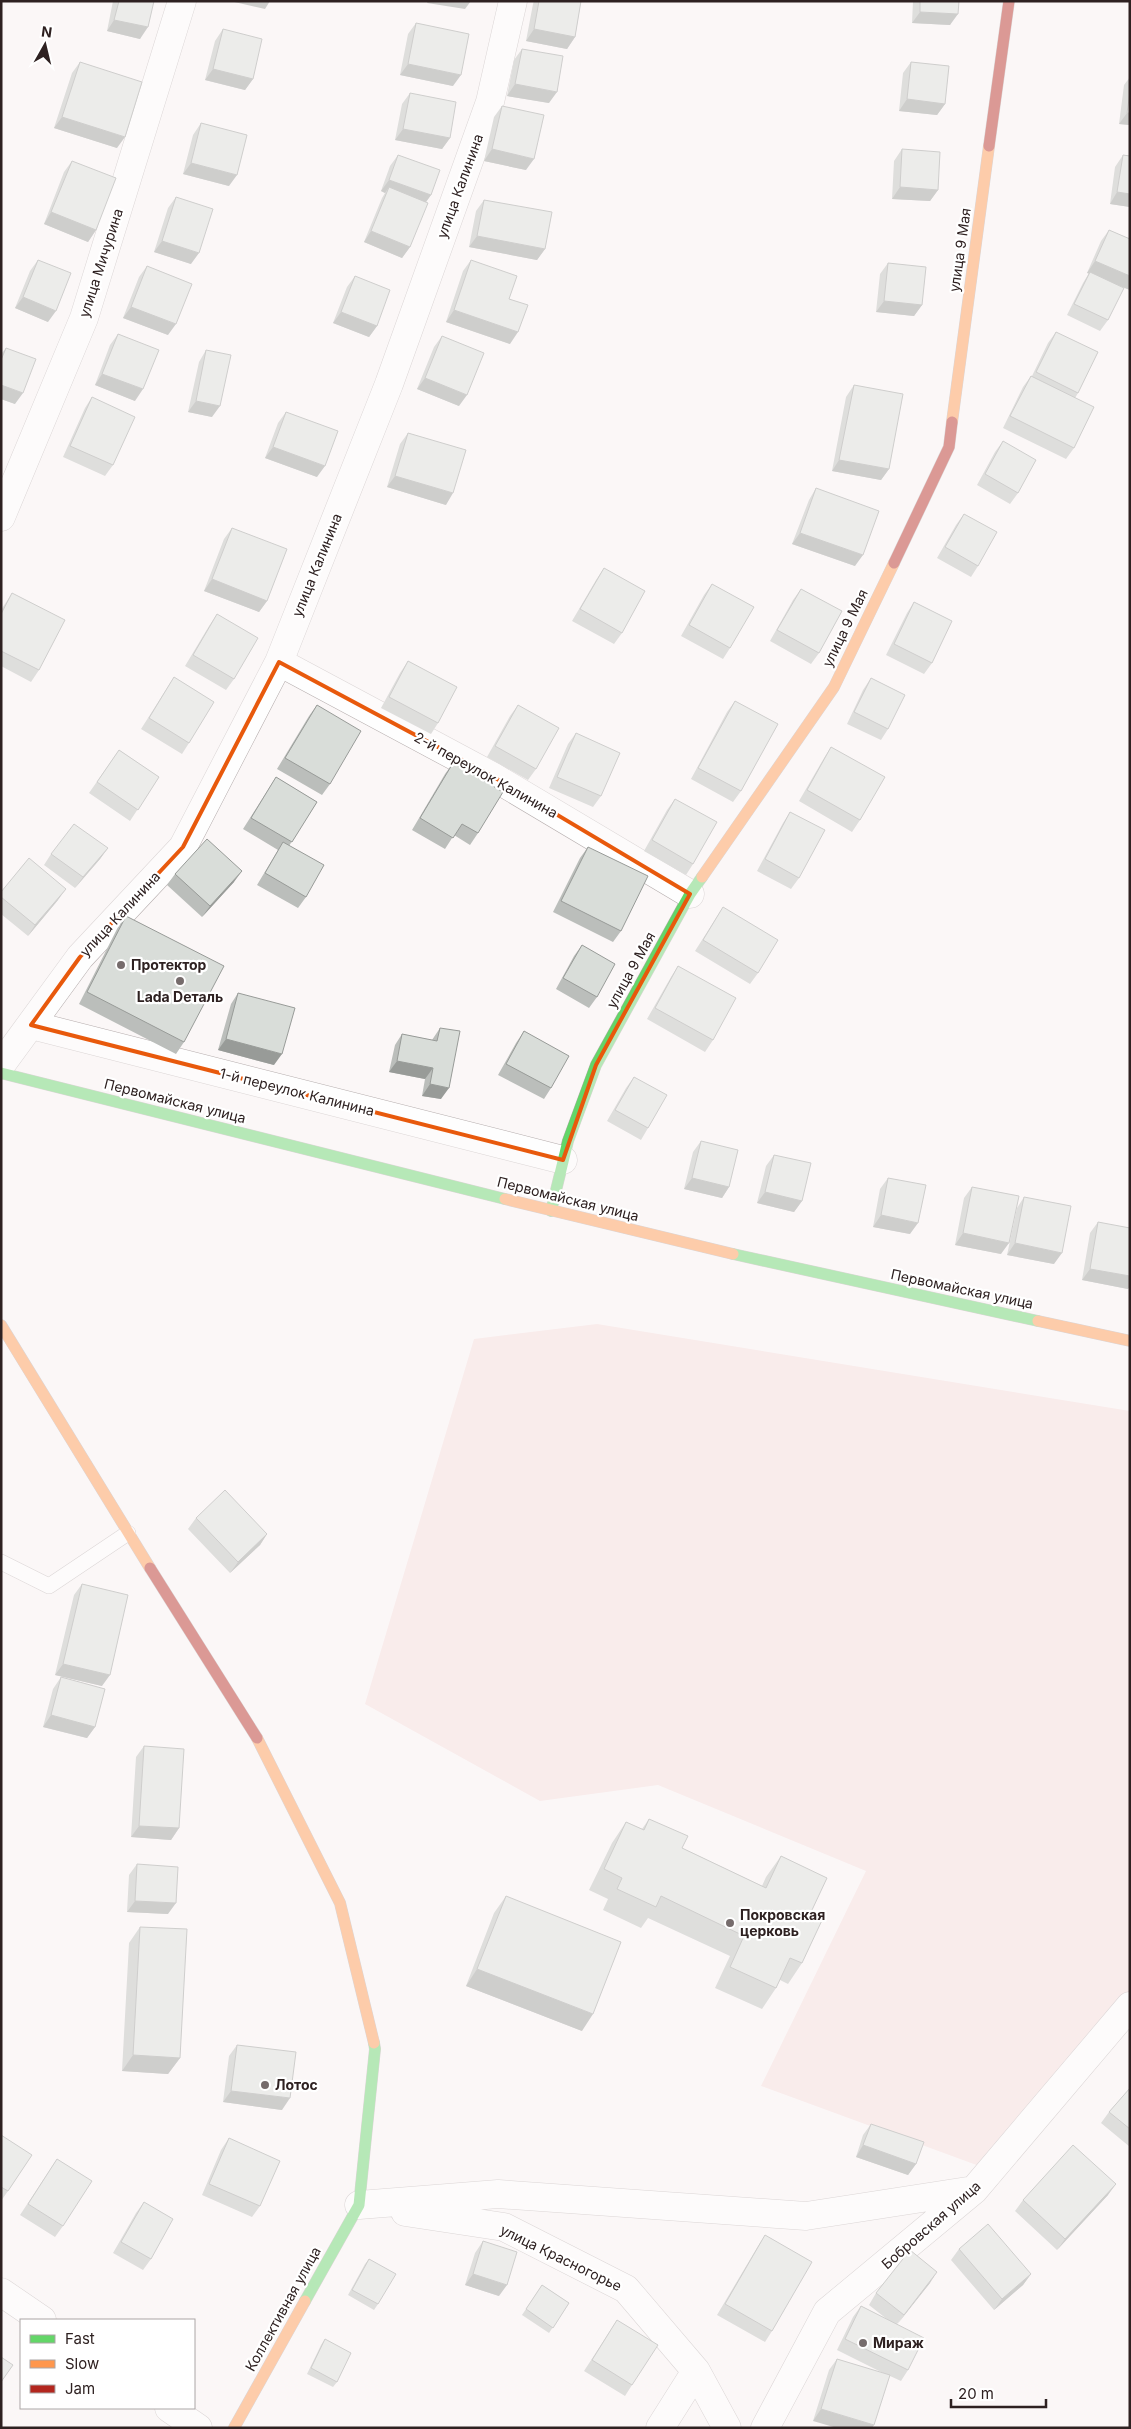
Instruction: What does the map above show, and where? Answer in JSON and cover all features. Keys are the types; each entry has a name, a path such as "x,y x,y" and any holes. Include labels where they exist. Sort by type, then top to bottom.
{"street":[{"name":"улица Мичурина","path":"1,517 84,318 182,1"},
{"name":"улица Калинина","path":"1,1065 80,957 183,848 279,662 389,384 490,102 513,1"},
{"name":"улица 9 Мая","path":"551,1211 563,1160 596,1065 690,894 834,687 949,447 1009,1"},
{"name":"2-й переулок Калинина","path":"279,662 492,776 690,894"},
{"name":"1-й переулок Калинина","path":"31,1024 563,1160"},
{"name":"Первомайская улица","path":"1,1073 663,1239 1130,1341"},
{"path":"1,1325 128,1533 259,1740 340,1903 375,2049 359,2205 498,2194 806,2216 974,2190"},
{"name":"Бобровская улица","path":"765,2428 827,2312 974,2190 1130,2006"},
{"name":"улица Красногорье","path":"359,2205 504,2227 626,2289 696,2370 727,2428"},
{"name":"Коллективная улица","path":"234,2428 359,2205"},
{"path":"1,2292 41,2319"},
{"path":"660,2428 696,2370"},
{"path":"170,2409 198,2428"}],"lane":[{"path":"1,1562 49,1586 128,1533"}],"highlighted area":[{"path":"279,662 492,776 690,894 596,1065 563,1160 31,1025 80,957 183,847"}],"shaded area":[{"path":"597,1324 1130,1411 1130,1991 982,2167 761,2086 866,1871 658,1785 540,1801 365,1704 474,1339"}],"building":[{"path":"119,1 154,1 148,27 114,20"},
{"path":"539,1 581,1 575,37 534,29"},
{"path":"920,1 959,1 958,14 920,12"},
{"path":"416,23 469,34 461,75 408,64"},
{"path":"223,29 262,39 253,79 213,69"},
{"path":"522,49 563,56 557,92 515,84"},
{"path":"80,62 142,82 125,137 62,117"},
{"path":"911,62 949,66 945,104 907,99"},
{"path":"1130,92 1130,113 1127,113"},
{"path":"410,93 456,102 450,138 403,129"},
{"path":"502,106 544,115 534,159 492,149"},
{"path":"201,123 247,135 237,175 191,163"},
{"path":"902,149 940,152 938,190 900,187"},
{"path":"398,155 440,170 431,195 389,180"},
{"path":"1123,155 1130,156 1130,194 1117,192"},
{"path":"72,161 116,178 96,230 51,212"},
{"path":"389,187 428,203 410,247 371,231"},
{"path":"176,197 213,209 199,253 162,241"},
{"path":"484,200 552,212 545,249 477,236"},
{"path":"1109,230 1130,239 1130,276 1095,261"},
{"path":"38,260 71,273 56,311 23,297"},
{"path":"471,260 517,276 509,299 528,305 518,332 454,310"},
{"path":"888,263 926,267 922,305 884,301"},
{"path":"147,266 192,284 176,324 131,307"},
{"path":"1090,272 1124,288 1108,320 1074,304"},
{"path":"355,276 390,290 377,326 341,312"},
{"path":"1056,332 1098,352 1078,393 1036,372"},
{"path":"118,334 159,350 143,389 102,374"},
{"path":"442,336 484,353 467,395 425,378"},
{"path":"6,348 36,359 23,393 1,385 1,360"},
{"path":"206,350 231,355 220,406 196,401"},
{"path":"1031,376 1094,407 1074,448 1010,416"},
{"path":"854,385 903,394 889,469 839,460"},
{"path":"92,397 135,417 113,465 70,446"},
{"path":"286,412 338,431 325,466 273,447"},
{"path":"408,433 466,450 453,493 395,476"},
{"path":"1003,441 1036,460 1018,493 985,474"},
{"path":"816,488 879,511 863,555 800,533"},
{"path":"964,514 997,532 978,566 945,547"},
{"path":"232,528 287,549 267,601 212,579"},
{"path":"604,568 645,591 622,633 580,609"},
{"path":"712,584 754,607 730,648 689,625"},
{"path":"801,589 842,611 819,653 777,630"},
{"path":"12,593 65,620 39,670 1,651 1,614"},
{"path":"914,602 952,621 932,663 894,644"},
{"path":"217,614 258,638 234,679 193,655"},
{"path":"408,661 457,687 438,723 389,697"},
{"path":"174,677 214,702 189,743 149,718"},
{"path":"871,678 905,695 888,729 854,712"},
{"path":"735,701 778,724 741,791 698,768"},
{"path":"317,705 361,731 330,784 285,758"},
{"path":"518,705 559,728 536,769 495,746"},
{"path":"576,733 620,753 601,796 557,777"},
{"path":"831,747 885,777 860,820 807,790"},
{"path":"119,750 159,777 138,810 97,782"},
{"path":"453,763 503,792 478,833 462,824 453,838 420,818"},
{"path":"276,777 317,802 292,842 251,818"},
{"path":"675,799 717,822 693,864 652,840"},
{"path":"790,812 825,830 799,878 765,859"},
{"path":"74,824 108,848 83,877 51,854"},
{"path":"207,839 242,871 210,906 175,874"},
{"path":"283,842 324,865 306,897 265,873"},
{"path":"588,847 648,876 621,931 561,901"},
{"path":"29,858 66,889 35,925 1,897 1,892"},
{"path":"723,907 778,940 758,973 703,940"},
{"path":"126,916 224,966 184,1042 87,992"},
{"path":"582,945 615,964 597,997 563,978"},
{"path":"678,966 736,998 713,1040 655,1008"},
{"path":"238,993 295,1008 282,1054 226,1039"},
{"path":"440,1028 460,1031 449,1088 430,1084 433,1068 397,1061 402,1034 437,1041"},
{"path":"524,1031 569,1056 551,1088 506,1064"},
{"path":"634,1077 667,1095 648,1128 615,1110"},
{"path":"701,1141 738,1150 729,1187 692,1178"},
{"path":"774,1155 811,1163 802,1201 765,1192"},
{"path":"888,1178 926,1185 918,1223 881,1215"},
{"path":"972,1187 1019,1196 1009,1243 963,1233"},
{"path":"1024,1197 1071,1206 1062,1253 1015,1243"},
{"path":"1098,1222 1130,1228 1130,1276 1090,1269"},
{"path":"225,1490 267,1534 238,1562 196,1518"},
{"path":"82,1584 128,1595 110,1675 63,1664"},
{"path":"61,1677 105,1689 95,1727 51,1715"},
{"path":"144,1746 184,1749 179,1828 139,1826"},
{"name":"Покровская церковь","path":"649,1819 688,1836 682,1848 766,1888 781,1856 827,1878 812,1910 824,1916 802,1963 790,1958 776,1988 730,1967 744,1936 661,1896 656,1907 617,1889 622,1878 604,1869 626,1822 644,1830"},
{"path":"137,1864 178,1867 176,1903 135,1901"},
{"path":"506,1896 621,1942 593,2014 477,1969"},
{"path":"140,1927 187,1929 180,2058 133,2055"},
{"path":"237,2045 296,2052 290,2098 231,2091"},
{"path":"1130,2088 1130,2129 1109,2112"},
{"path":"871,2124 924,2142 916,2164 863,2145"},
{"path":"1,2135 32,2155 8,2191 1,2187"},
{"path":"229,2138 280,2161 260,2206 209,2184"},
{"path":"1073,2145 1116,2184 1065,2239 1023,2200"},
{"path":"57,2159 92,2181 63,2226 28,2204"},
{"path":"144,2202 173,2219 151,2259 121,2242"},
{"path":"988,2224 1031,2274 1002,2299 959,2249"},
{"path":"765,2235 812,2262 772,2331 725,2304"},
{"path":"483,2241 517,2252 507,2285 473,2274"},
{"path":"910,2250 937,2272 904,2315 876,2293"},
{"path":"369,2259 396,2274 378,2304 352,2290"},
{"path":"542,2285 569,2303 553,2328 526,2309"},
{"path":"861,2306 924,2338 908,2370 845,2339"},
{"path":"617,2320 658,2345 632,2385 592,2360"},
{"path":"325,2339 351,2353 337,2382 311,2368"},
{"path":"1,2357 13,2365 1,2382"},
{"path":"837,2359 890,2375 874,2425 821,2409"}],"traffic: fast":[{"path":"551,1211 568,1141 596,1065 690,894 702,877"},
{"path":"1,1073 505,1199"},
{"path":"733,1254 1038,1321"},
{"path":"305,2301 359,2205 375,2049 374,2043"}],"traffic: slow":[{"path":"952,422 989,146"},
{"path":"702,877 834,687 894,563"},
{"path":"505,1199 733,1254"},
{"path":"1038,1321 1130,1341"},
{"path":"1,1325 150,1568"},
{"path":"257,1738 340,1903 374,2043"},
{"path":"234,2428 305,2301"}],"traffic: jam":[{"path":"989,146 1009,1"},
{"path":"894,563 949,447 952,422"},
{"path":"150,1568 257,1738"}],"place":[{"name":"Протектор","path":"121,965"},
{"name":"Lada Dеталь","path":"180,981"},
{"name":"Покровская церковь","path":"730,1923"},
{"name":"Лотос","path":"265,2085"},
{"name":"Мираж","path":"863,2343"}]}
